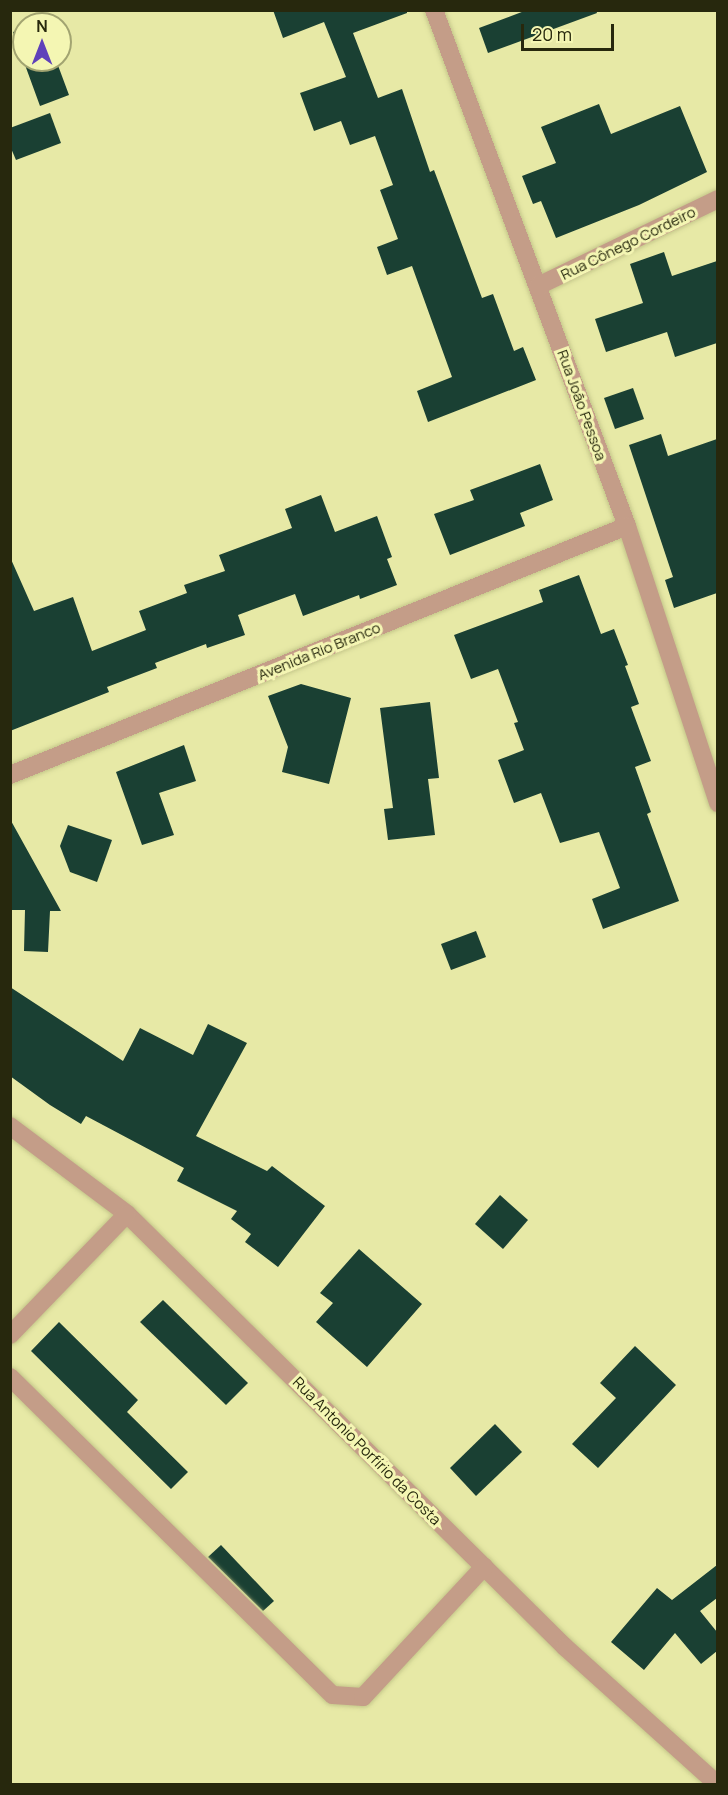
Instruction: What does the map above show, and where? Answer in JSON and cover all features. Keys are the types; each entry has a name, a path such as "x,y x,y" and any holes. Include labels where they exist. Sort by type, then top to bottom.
{"street":[{"name":"Rua João Pessoa","path":"434,10 627,526 717,803"},
{"name":"Rua Cônego Cordeiro","path":"538,286 717,199"},
{"name":"Avenida Rio Branco","path":"10,775 627,526"},
{"name":"Rua Antonio Porfírio da Costa","path":"10,1126 127,1214 565,1647 717,1785"},
{"path":"10,1335 127,1214"},
{"path":"10,1377 333,1695 363,1696 484,1567"}],"building":[{"path":"273,10 407,10 407,13 353,33 378,98 402,89 430,172 434,170 482,298 493,294 514,351 523,347 536,380 428,422 417,391 452,377 412,266 387,275 377,247 398,239 380,190 393,185 375,136 350,145 341,121 314,131 300,93 346,77 324,22 283,38"},
{"path":"527,10 596,10 597,13 488,53 479,28"},
{"path":"28,72 60,72 69,95 40,106"},
{"path":"599,104 611,134 680,106 707,172 639,205 556,238 541,201 533,204 522,176 556,163 541,127"},
{"path":"50,113 61,143 16,160 10,146 10,128"},
{"path":"664,252 672,276 717,261 717,343 675,357 667,332 606,352 595,319 643,303 630,264"},
{"path":"633,388 644,419 615,429 604,398"},
{"path":"661,434 668,456 717,439 717,593 674,608 665,580 673,577 629,445"},
{"path":"540,464 553,500 520,513 525,526 450,555 434,514 474,500 470,490"},
{"path":"321,495 335,532 377,516 392,557 387,559 397,585 360,599 359,595 303,616 295,594 238,615 245,635 207,648 206,644 155,663 157,668 107,687 109,692 10,731 10,557 34,611 73,597 92,651 146,630 139,611 187,593 184,585 225,571 219,555 292,528 285,509"},
{"path":"579,575 601,634 614,629 628,665 625,666 639,704 631,707 651,761 635,767 651,812 647,814 679,901 603,929 592,899 620,888 599,832 560,843 541,793 514,803 498,760 524,750 514,723 518,722 498,669 471,679 454,635 543,602 539,590"},
{"path":"301,684 351,698 329,784 282,772 288,747 268,696"},
{"path":"430,702 439,778 428,779 435,835 388,840 384,809 393,808 380,708"},
{"path":"184,745 196,781 159,793 174,835 142,845 116,772"},
{"path":"10,819 61,911 50,911 48,952 24,951 25,910 10,910"},
{"path":"68,825 112,840 97,882 70,872 60,846"},
{"path":"476,931 486,957 451,970 441,944"},
{"path":"10,987 123,1061 140,1028 193,1055 208,1024 247,1043 196,1136 267,1171 272,1166 325,1206 278,1267 245,1242 251,1234 231,1219 237,1211 177,1181 184,1168 86,1116 81,1124 10,1076"},
{"path":"500,1195 528,1220 503,1249 475,1224"},
{"path":"359,1249 422,1304 367,1367 316,1322 333,1303 320,1293"},
{"path":"163,1300 248,1383 226,1405 140,1322"},
{"path":"59,1322 138,1400 127,1412 188,1472 171,1489 31,1351"},
{"path":"635,1346 676,1385 598,1468 572,1444 616,1398 600,1383"},
{"path":"495,1424 522,1452 476,1496 450,1468"},
{"path":"221,1545 274,1601 263,1611 208,1557"},
{"path":"717,1565 717,1598 700,1611 717,1632 717,1651 701,1664 675,1633 644,1670 611,1642 657,1588 672,1600"}]}
